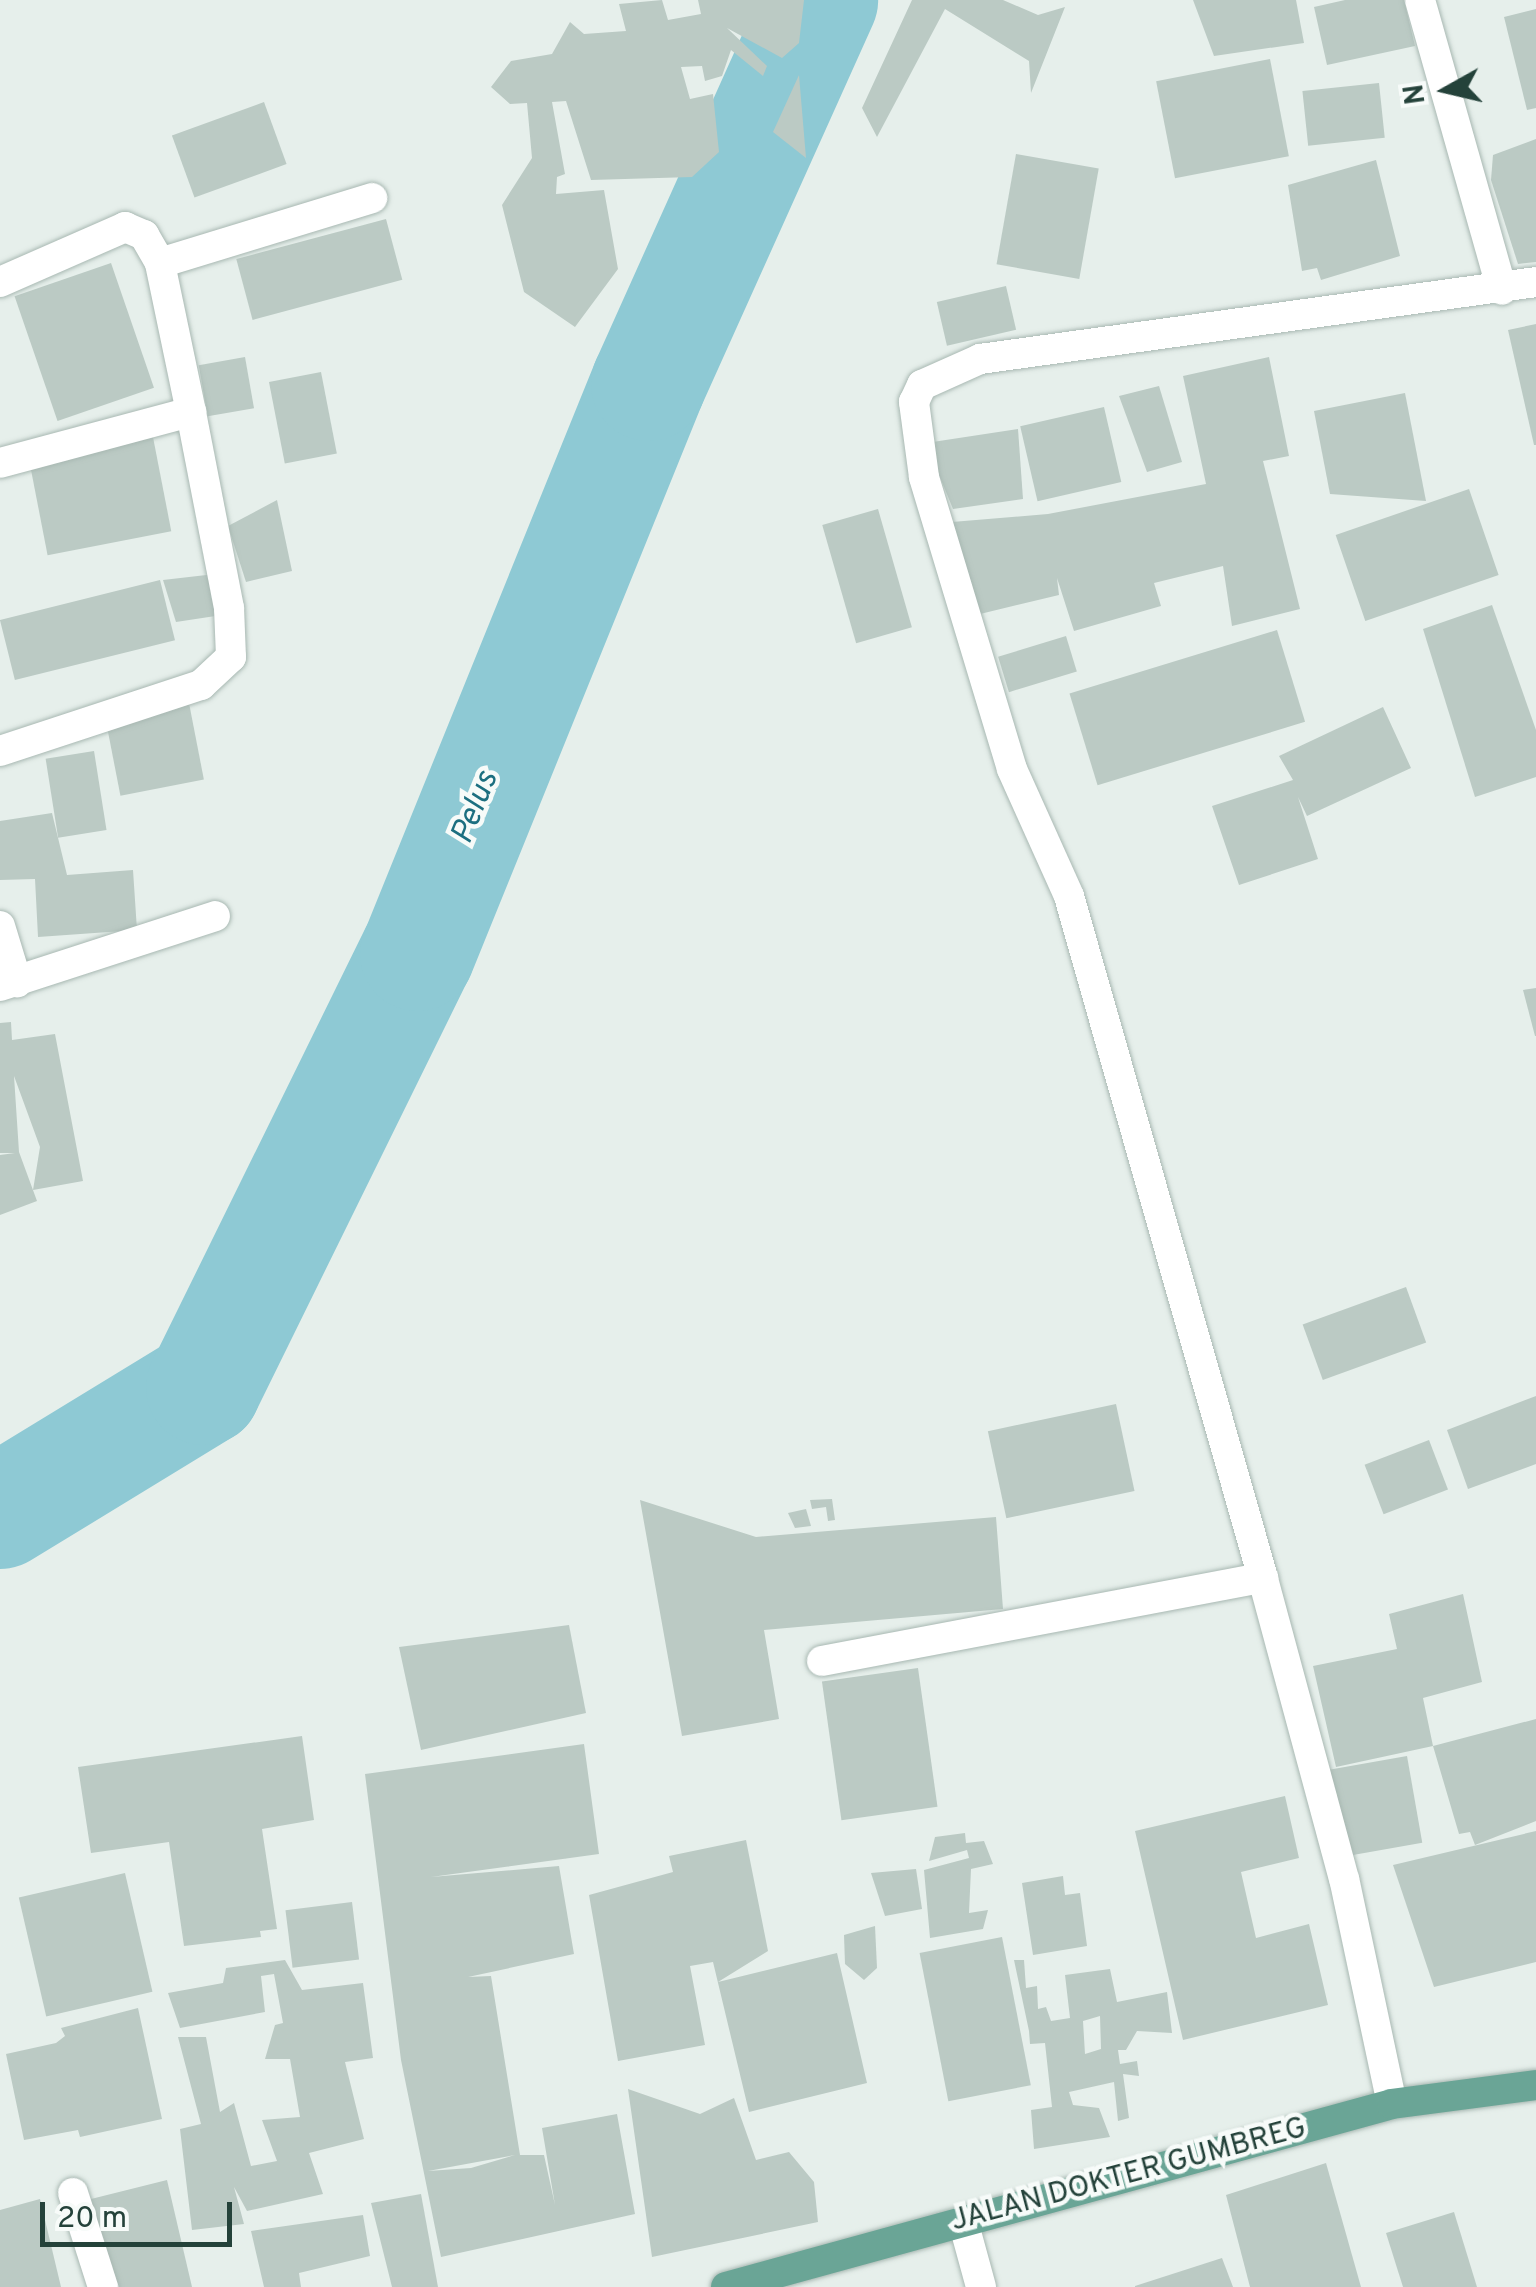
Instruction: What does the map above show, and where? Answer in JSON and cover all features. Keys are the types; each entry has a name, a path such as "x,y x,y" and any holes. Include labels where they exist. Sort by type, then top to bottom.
{"main road":[{"name":"JALAN DOKTER GUMBREG","path":"726,2287 1392,2104 1536,2085"}],"street":[{"path":"1420,0 1502,290"},
{"path":"160,263 372,198"},
{"path":"0,282 125,227 144,235 160,263 191,412 230,608 231,657 202,685 0,750"},
{"path":"1392,2104 1344,1878 1263,1578 1069,896 1012,768 924,477 914,402 922,384 980,359 1502,290 1536,282"},
{"path":"0,463 191,412"},
{"path":"0,926 8,984 214,916"},
{"path":"822,1660 1263,1578"},
{"path":"73,2192 103,2287"},
{"path":"963,2221 981,2287"}],"building":[{"path":"662,0 668,20 701,14 698,0 804,0 799,43 782,58 727,28 767,66 763,76 731,50 722,76 705,81 702,66 681,67 690,99 713,94 719,152 692,177 591,180 566,101 552,102 565,174 557,177 556,194 604,190 618,269 575,327 524,292 502,205 532,158 527,103 510,104 491,87 511,61 552,54 570,22 584,34 626,31 619,4"},
{"path":"912,0 1003,0 1038,15 1065,7 1031,93 1029,61 945,9 877,137 862,108"},
{"path":"1193,0 1296,0 1304,43 1214,56"},
{"path":"1345,0 1404,0 1415,46 1327,65 1314,7"},
{"path":"1536,9 1536,108 1527,110 1504,17"},
{"path":"1270,59 1289,156 1175,178 1156,81"},
{"path":"799,75 806,158 773,132"},
{"path":"1379,83 1385,138 1308,146 1302,91"},
{"path":"264,102 287,164 194,198 172,136"},
{"path":"1536,139 1536,262 1518,264 1491,180 1493,155"},
{"path":"1016,154 1099,169 1079,279 997,264"},
{"path":"1376,160 1400,256 1321,280 1317,268 1302,271 1288,185"},
{"path":"386,219 402,280 253,320 236,259"},
{"path":"111,263 154,388 58,421 15,296"},
{"path":"1006,286 1016,330 947,346 937,302"},
{"path":"1536,324 1536,445 1534,445 1508,330"},
{"path":"245,357 254,408 208,416 199,365"},
{"path":"1269,357 1289,456 1263,461 1300,609 1232,626 1223,566 1154,583 1161,606 1074,631 1057,578 1059,595 980,614 952,522 1048,514 1206,484 1183,376"},
{"path":"321,372 337,453 285,464 269,382"},
{"path":"1159,386 1182,462 1147,472 1119,396"},
{"path":"1405,393 1426,501 1330,494 1314,411"},
{"path":"1104,407 1121,482 1038,501 1020,426"},
{"path":"1018,429 1023,499 953,509 926,443"},
{"path":"152,432 171,531 48,555 28,456"},
{"path":"1469,489 1499,575 1365,621 1336,535"},
{"path":"277,500 292,571 246,582 228,526"},
{"path":"878,509 912,627 856,643 822,525"},
{"path":"215,574 222,615 176,622 163,580"},
{"path":"160,580 175,640 15,680 0,620"},
{"path":"1492,605 1536,730 1536,777 1475,797 1423,629"},
{"path":"1277,630 1305,722 1098,785 1069,693"},
{"path":"1066,636 1077,671 1009,692 998,657"},
{"path":"189,703 204,780 120,796 106,719"},
{"path":"1383,707 1411,768 1307,816 1298,797 1318,859 1239,885 1212,806 1293,780 1279,756"},
{"path":"94,751 107,830 58,838 46,759"},
{"path":"52,813 67,875 133,870 137,930 38,937 35,879 0,880 0,821"},
{"path":"1536,988 1536,1036 1535,1036 1523,990"},
{"path":"11,1022 12,1040 55,1034 83,1181 33,1190 40,1147 14,1076 19,1152 37,1201 0,1215 0,1155 15,1153 0,1153 0,1023"},
{"path":"1406,1287 1426,1342 1323,1380 1303,1325"},
{"path":"1536,1396 1536,1464 1468,1489 1447,1430"},
{"path":"1116,1404 1135,1491 1006,1518 988,1431"},
{"path":"1429,1440 1448,1489 1384,1514 1365,1465"},
{"path":"832,1499 835,1520 828,1521 826,1507 812,1509 810,1500"},
{"path":"640,1500 756,1537 996,1517 1003,1609 764,1630 779,1719 682,1736"},
{"path":"806,1509 811,1526 795,1528 788,1513"},
{"path":"1463,1594 1482,1682 1423,1698 1433,1746 1336,1767 1313,1666 1397,1649 1389,1614"},
{"path":"569,1625 586,1713 421,1750 399,1647"},
{"path":"918,1668 937,1807 841,1820 822,1681"},
{"path":"1536,1719 1536,1821 1475,1845 1470,1832 1459,1834 1433,1746"},
{"path":"302,1736 314,1820 262,1829 277,1929 260,1931 261,1937 184,1946 169,1842 91,1853 78,1767"},
{"path":"584,1744 599,1854 431,1877 559,1866 574,1954 468,1977 491,1976 520,2155 544,2155 555,2205 542,2128 617,2114 635,2214 441,2257 401,2060 365,1774","holes":["515,2155 471,2168 428,2171"]},
{"path":"1407,1756 1422,1843 1344,1856 1329,1770"},
{"path":"1285,1796 1299,1858 1241,1872 1256,1938 1309,1924 1328,2005 1183,2040 1135,1831"},
{"path":"1536,1831 1536,1962 1434,1987 1393,1865"},
{"path":"965,1833 966,1843 984,1841 993,1864 971,1869 969,1913 988,1910 983,1929 930,1938 924,1870 969,1858 967,1850 929,1861 935,1837"},
{"path":"746,1840 768,1951 718,1982 837,1953 867,2083 749,2112 713,1962 690,1966 705,2045 618,2061 589,1895 673,1872 669,1856"},
{"path":"916,1869 922,1909 885,1916 871,1873"},
{"path":"125,1873 152,1992 46,2016 19,1898"},
{"path":"1063,1876 1065,1895 1080,1893 1087,1946 1033,1955 1022,1883"},
{"path":"352,1902 359,1960 293,1968 285,1910"},
{"path":"875,1926 877,1968 864,1980 845,1964 844,1935"},
{"path":"1002,1937 1031,2085 948,2101 920,1953"},
{"path":"285,1960 302,1990 363,1983 373,2058 345,2062 364,2139 309,2153 323,2194 247,2211 234,2187 244,2224 192,2230 180,2129 201,2124 178,2037 206,2037 220,2112 234,2103 251,2166 277,2161 262,2120 300,2117 290,2059 265,2059 275,2025 283,2023 274,1974 261,1976 265,2012 180,2028 168,1993 223,1983 226,1968"},
{"path":"1014,1960 1024,1960 1026,1988 1037,1986 1038,2009 1046,2007 1051,2021 1070,2018 1065,1975 1110,1969 1117,2002 1167,1992 1172,2033 1137,2031 1126,2050 1118,2050 1120,2064 1137,2061 1139,2076 1123,2074 1129,2118 1118,2121 1114,2082 1069,2092 1073,2105 1099,2108 1110,2137 1034,2149 1031,2110 1052,2107 1045,2043 1030,2044","holes":["1100,2016 1101,2049 1085,2054 1083,2021"]},
{"path":"138,2008 162,2119 80,2137 78,2130 24,2140 6,2054 56,2043 65,2036 61,2028"},
{"path":"628,2089 700,2114 734,2098 756,2160 789,2152 814,2182 818,2222 652,2257"},
{"path":"1326,2163 1361,2287 1250,2287 1226,2195"},
{"path":"167,2180 192,2287 111,2287 91,2199"},
{"path":"421,2194 438,2287 392,2287 371,2203"},
{"path":"40,2199 61,2287 0,2287 0,2210"},
{"path":"1454,2212 1477,2287 1403,2287 1386,2233"},
{"path":"363,2215 370,2256 299,2273 301,2287 264,2287 251,2231"},
{"path":"1222,2258 1233,2287 1135,2287 1135,2286"}],"waterway":[{"name":"Pelus","path":"0,1511 203,1387 417,953 648,383 820,0"}]}
